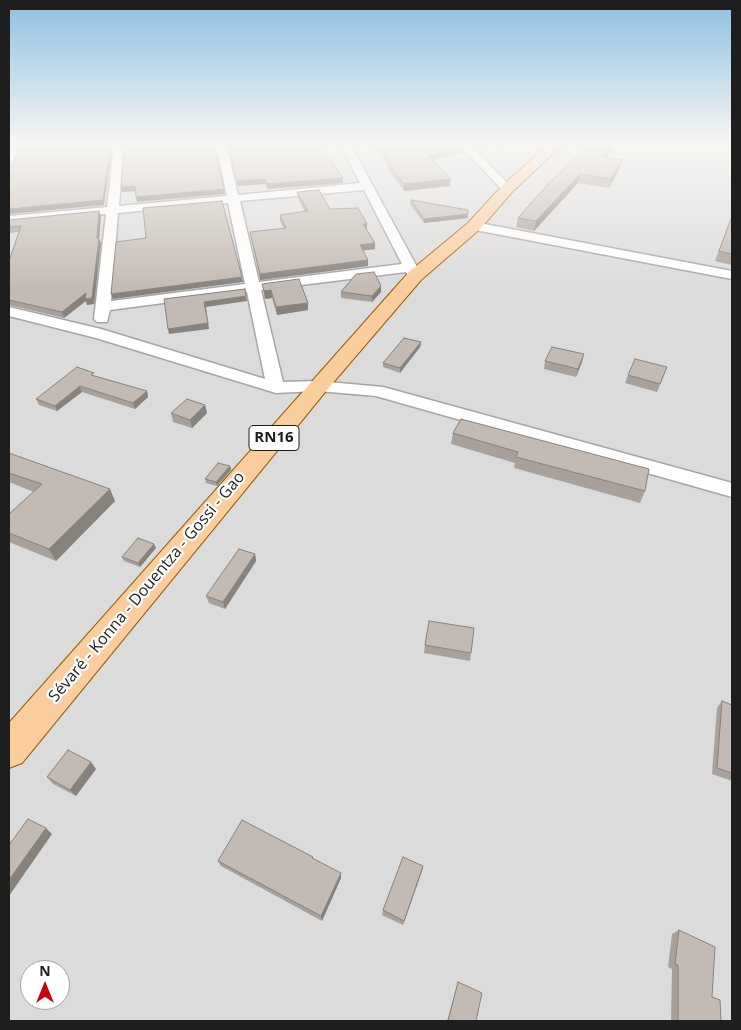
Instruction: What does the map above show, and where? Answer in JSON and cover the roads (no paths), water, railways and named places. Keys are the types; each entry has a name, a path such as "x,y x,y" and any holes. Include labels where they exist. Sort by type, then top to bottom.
{"main road":[{"name":"Sévaré - Konna - Douentza - Gossi - Gao","path":"9,750 318,386 413,271 474,226 504,192"}],"street":[{"path":"101,334 114,192"},
{"path":"231,192 276,388"},
{"path":"9,220 304,192"},
{"path":"103,306 252,287 413,271 369,192"},
{"path":"474,226 732,275"},
{"path":"9,312 101,334 276,388 318,386 377,390 732,490"}]}
